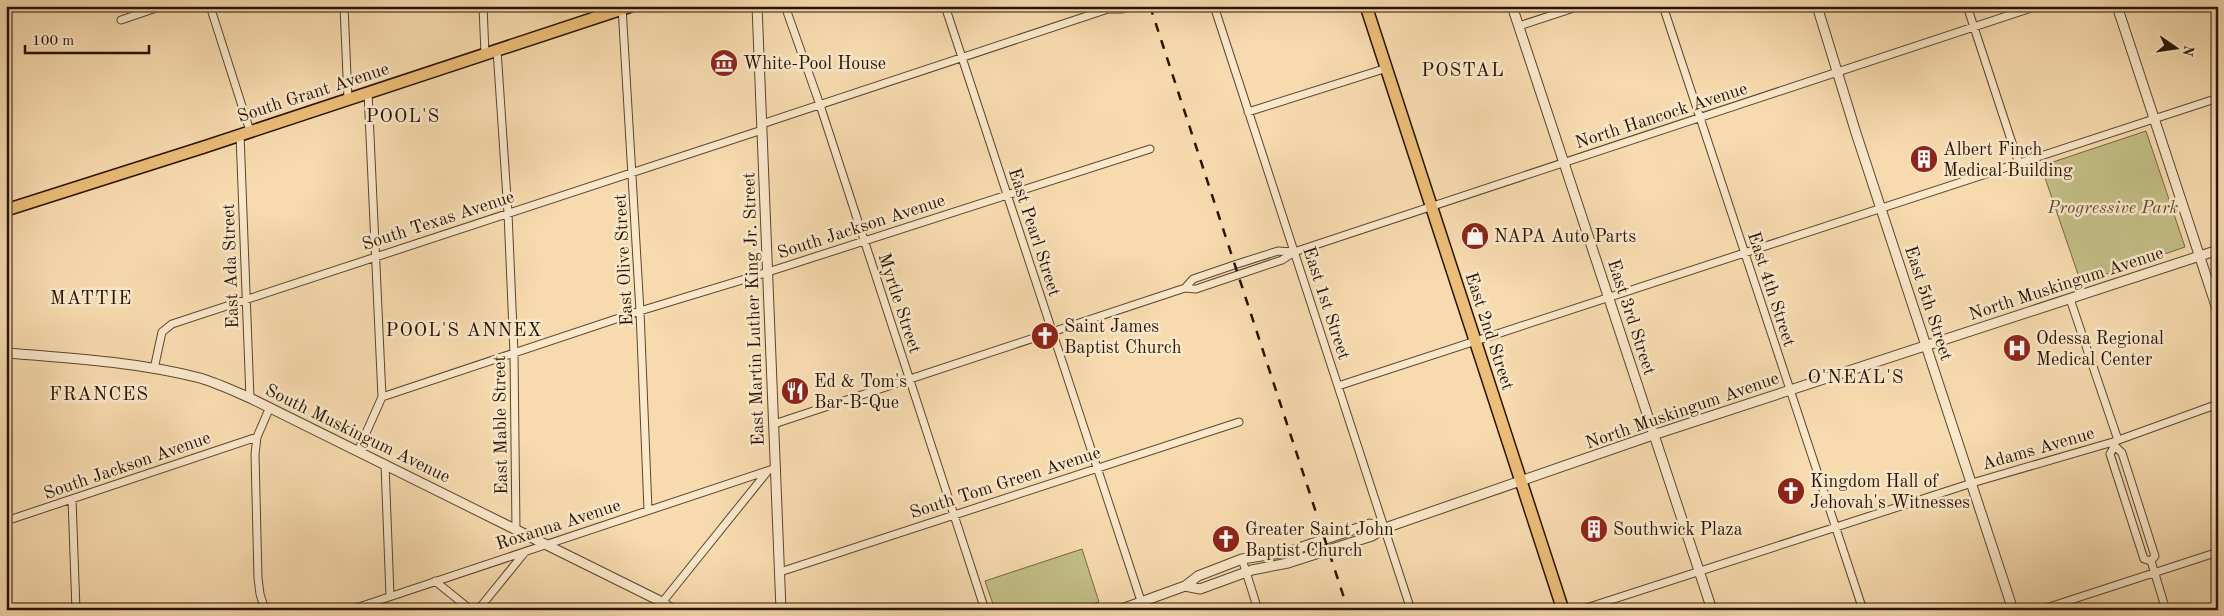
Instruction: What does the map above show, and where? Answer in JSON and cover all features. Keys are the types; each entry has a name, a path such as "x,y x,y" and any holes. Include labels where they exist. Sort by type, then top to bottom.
{"main road":[{"name":"East 2nd Street","path":"1366,6 1564,610"},
{"name":"South Grant Avenue","path":"6,210 204,147 625,7"}],"street":[{"path":"121,20 162,6"},
{"name":"East Ada Street","path":"210,6 245,132 250,398"},
{"path":"344,6 348,99"},
{"path":"483,6 485,54"},
{"name":"East Martin Luther King Jr. Street","path":"757,6 774,424 772,469 781,610"},
{"name":"Myrtle Street","path":"785,6 820,104 985,610"},
{"name":"East Pearl Street","path":"945,6 1143,606"},
{"name":"South Texas Avenue","path":"154,369 159,341 166,328 247,298 633,172 762,127 820,104 1109,8 1122,9 1131,6"},
{"name":"East 1st Street","path":"1214,6 1411,610"},
{"name":"East 3rd Street","path":"1512,6 1712,610"},
{"path":"1519,26 1580,6"},
{"name":"East 4th Street","path":"1663,6 1863,610"},
{"name":"East 5th Street","path":"1817,6 2013,610"},
{"path":"1966,6 2019,164"},
{"name":"North Hancock Avenue","path":"774,424 1185,288 1193,279 1234,265 1278,251 1294,252 2037,6"},
{"path":"2117,6 2218,312"},
{"name":"East Olive Street","path":"625,7 648,510"},
{"name":"East Mable Street","path":"497,50 508,212 514,354 516,530"},
{"path":"1248,112 1387,68"},
{"path":"358,451 382,396 368,92"},
{"path":"1338,386 2218,98"},
{"name":"South Jackson Avenue","path":"382,396 640,311 768,272 1150,149"},
{"name":"North Muskingum Avenue","path":"1246,573 1288,563 1372,536 1385,528 1653,435 2218,250"},
{"path":"2070,299 2115,443 2122,453 2156,556 2150,561"},
{"name":"South Muskingum Avenue","path":"6,353 154,369 201,379 250,398 385,464 662,602 673,610"},
{"name":"Adams Avenue","path":"1580,610 1972,483 2115,443 2218,404"},
{"path":"265,610 260,594 255,538 254,462 257,437 270,408"},
{"name":"South Tom Green Avenue","path":"780,572 1239,422"},
{"name":"South Jackson Avenue","path":"6,521 257,437"},
{"path":"2115,443 2110,454 2121,491 2144,559 2150,561 2155,573 2166,610"},
{"path":"385,464 390,596"},
{"path":"656,610 772,469"},
{"name":"Roxanna Avenue","path":"350,610 772,469"},
{"path":"72,499 76,610"},
{"name":"North Muskingum Avenue","path":"1242,559 1287,552 1370,524 1385,528"},
{"path":"478,610 525,551"},
{"path":"2040,610 2218,552"},
{"path":"1119,610 1143,606 1185,586 1198,576 1242,559 1258,610"},
{"path":"1185,586 1200,589 1246,573"},
{"path":"435,581 471,610"}],"green space":[{"name":"Progressive Park","path":"2146,131 2185,247 2081,283 2041,166"},
{"path":"1082,549 1099,602 1076,610 995,610 985,581"}],"railway":[{"path":"1150,6 1348,610"}],"place":[{"name":"White-Pool House","path":"724,63"},
{"name":"Albert Finch Medical Building","path":"1924,159"},
{"name":"NAPA Auto Parts","path":"1475,236"},
{"name":"Saint James Baptist Church","path":"1045,336"},
{"name":"Odessa Regional Medical Center","path":"2017,348"},
{"name":"Ed & Tom's Bar-B-Que","path":"795,391"},
{"name":"Kingdom Hall of Jehovah's Witnesses","path":"1791,491"},
{"name":"Southwick Plaza","path":"1594,529"},
{"name":"Greater Saint John Baptist Church","path":"1226,539"}],"district":[{"name":"POSTAL","path":"1463,69"},
{"name":"POOL'S","path":"403,115"},
{"name":"MATTIE","path":"91,297"},
{"name":"POOL'S ANNEX","path":"464,329"},
{"name":"O'NEAL'S","path":"1856,376"},
{"name":"FRANCES","path":"99,393"}]}
